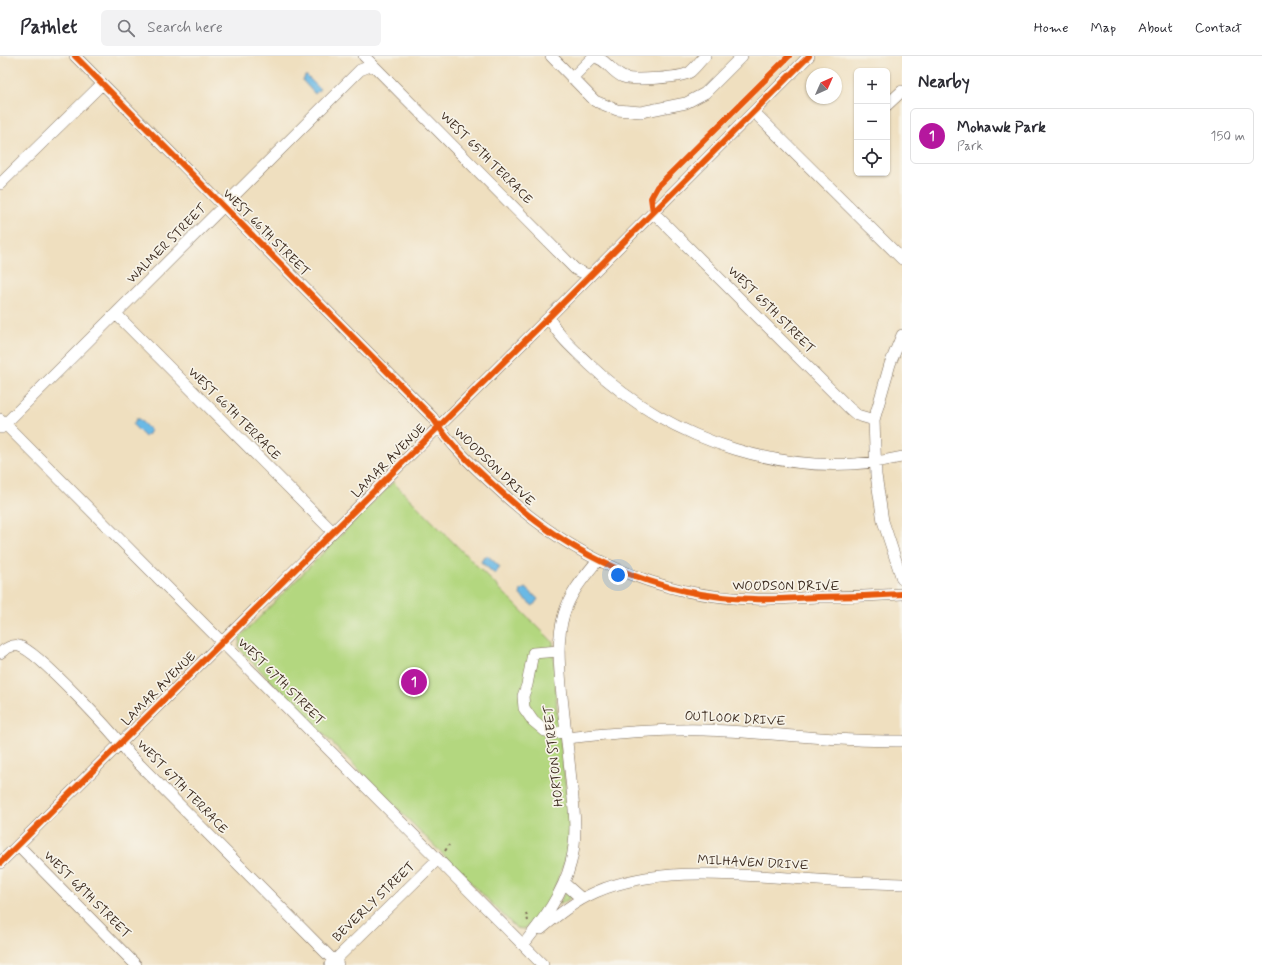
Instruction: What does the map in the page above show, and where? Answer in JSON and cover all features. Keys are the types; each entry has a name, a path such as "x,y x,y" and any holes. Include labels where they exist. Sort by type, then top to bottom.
{"street":[{"name":"WEST 66TH STREET","path":"75,56 432,417 438,427"},
{"name":"WEST 65TH TERRACE","path":"364,56 575,269 590,276"},
{"path":"551,56 595,100 617,110 641,112 686,103 705,93 741,56"},
{"path":"572,78 593,57 600,57 622,76 638,79 681,75 689,72 705,56"},
{"name":"LAMAR AVENUE","path":"0,863 809,56"},
{"name":"WALMER STREET","path":"2,424 116,314 360,70 373,65"},
{"path":"0,184 102,84"},
{"path":"888,104 902,91"},
{"path":"754,112 902,259"},
{"name":"WEST 65TH STREET","path":"653,212 849,408 857,415 874,420"},
{"name":"WEST 66TH TERRACE","path":"116,314 333,532"},
{"path":"549,317 555,331 603,378 639,404 683,430 726,447 788,461 826,463 876,461 902,457"},
{"path":"902,335 890,364 874,420 877,487 883,521 891,551 902,579"},
{"name":"WEST 67TH STREET","path":"2,424 440,857 542,965"},
{"name":"WOODSON DRIVE","path":"438,427 450,442 520,510 553,535 598,560 647,580 675,589 718,596 754,599 902,594"},
{"name":"HORTON STREET","path":"523,945 545,917 564,883 574,843 575,816 559,651 560,631 569,601 581,580 598,560"},
{"name":"WEST 67TH TERRACE","path":"0,653 7,648 19,646 34,655 334,964"},
{"name":"OUTLOOK DRIVE","path":"559,651 534,653 523,696 524,708 533,721 545,731 567,735 682,730 872,742 902,741"},
{"name":"WEST 68TH STREET","path":"18,845 136,965"},
{"name":"BEVERLY STREET","path":"334,964 440,857"},
{"name":"MILHAVEN DRIVE","path":"523,945 560,914 582,899 596,892 636,881 691,874 727,874 856,883 902,884"},
{"path":"564,883 582,899"}],"path":[{"path":"440,857 449,845"},
{"path":"526,913 528,924"}],"green space":[{"path":"393,482 553,642 557,711 569,814 567,856 549,902 533,923 524,929 516,928 242,652 239,646 240,637"},
{"path":"565,891 572,897 559,905"}],"water":[{"path":"305,76 307,76 320,89 315,94 303,81"},
{"path":"136,419 139,419 151,431 145,437 133,425"},
{"path":"487,555 500,567 495,574 481,562"},
{"path":"526,588 538,599 533,606 520,595 521,590"}],"cycle path":[{"path":"75,56 432,417 455,447 472,465 526,514 555,535 585,553 616,568 649,581 683,590 718,596 770,599 902,594"},
{"path":"653,212 651,198 657,187 789,56"},
{"path":"0,863 809,56"}],"place":[{"name":"Mohawk Park","path":"414,682"}]}
